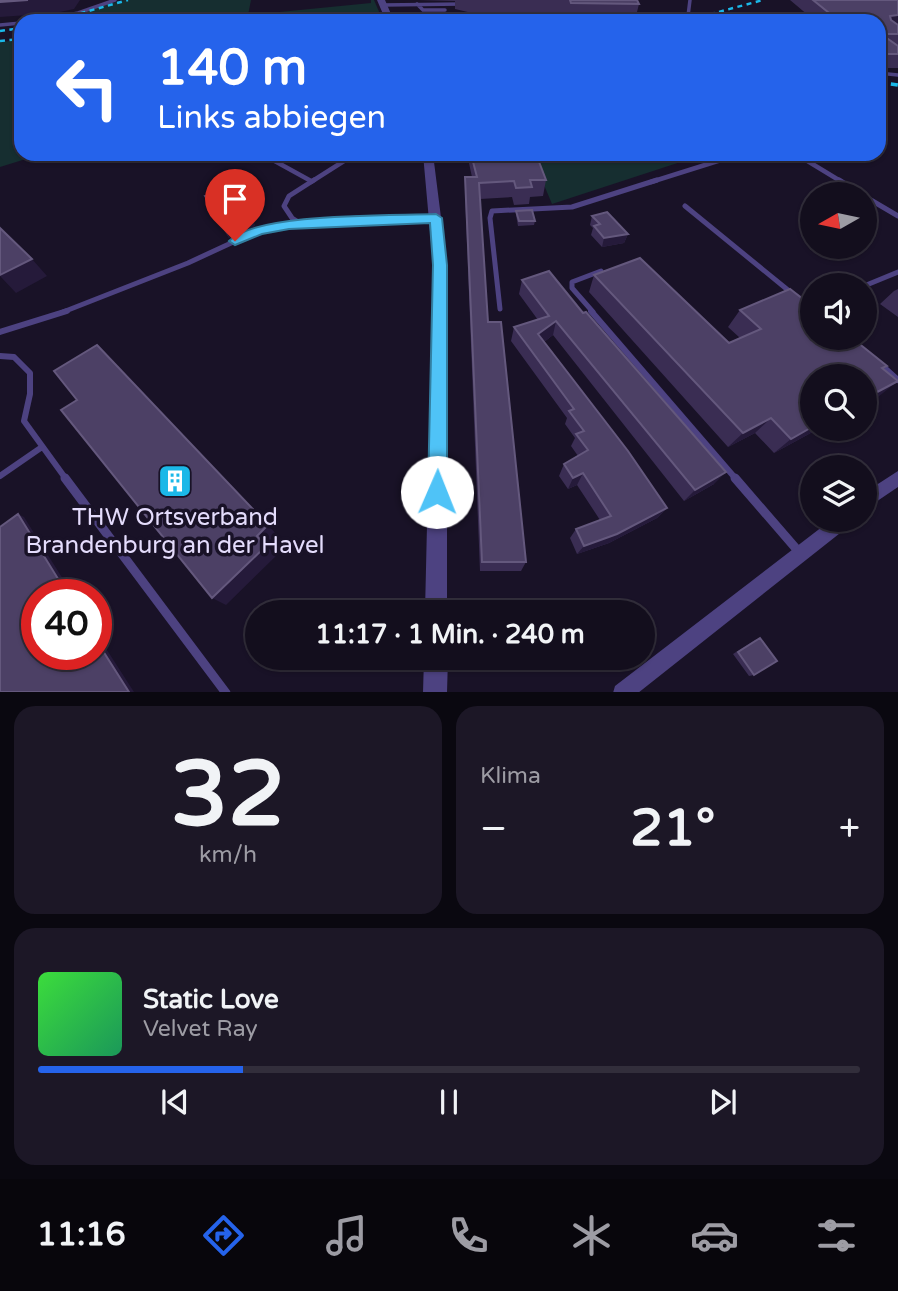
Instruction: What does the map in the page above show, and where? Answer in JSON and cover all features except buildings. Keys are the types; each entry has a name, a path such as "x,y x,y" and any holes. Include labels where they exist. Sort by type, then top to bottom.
{"street":[{"path":"429,161 440,265 436,600"},
{"path":"877,493 898,478"},
{"path":"622,692 826,532"},
{"path":"435,692 436,670"}],"lane":[{"path":"73,14 115,0"},
{"path":"382,3 407,0"},
{"path":"382,3 473,4"},
{"path":"418,4 423,10 445,10"},
{"path":"275,161 311,181"},
{"path":"301,224 292,218 284,206 289,196 344,161"},
{"path":"500,309 490,218 492,211 572,207 718,161"},
{"path":"807,161 841,182"},
{"path":"877,202 898,216"},
{"path":"685,206 800,299"},
{"path":"0,332 38,322 188,262 259,230 301,224 436,218"},
{"path":"601,271 572,282 572,288 799,552"},
{"path":"877,281 898,272"},
{"path":"0,356 14,356 30,373 30,394 24,421 226,692"},
{"path":"876,361 898,380"},
{"path":"0,476 42,447"}],"green space":[{"path":"124,0 251,0 248,14 72,14"},
{"path":"371,0 374,0 380,14 258,14 371,3"},
{"path":"14,41 14,161 19,161 0,167 0,42"},
{"path":"534,161 684,161 552,204"}],"railway":[{"path":"78,14 128,0"},
{"path":"711,14 763,0"},
{"path":"0,31 14,29"},
{"path":"0,41 14,40"},
{"path":"886,83 898,85"}],"place":[{"name":"THW Ortsverband Brandenburg an der Havel","path":"175,481"}],"route":[{"path":"235,241 259,230 289,225 436,218 440,265 437,492"}]}
